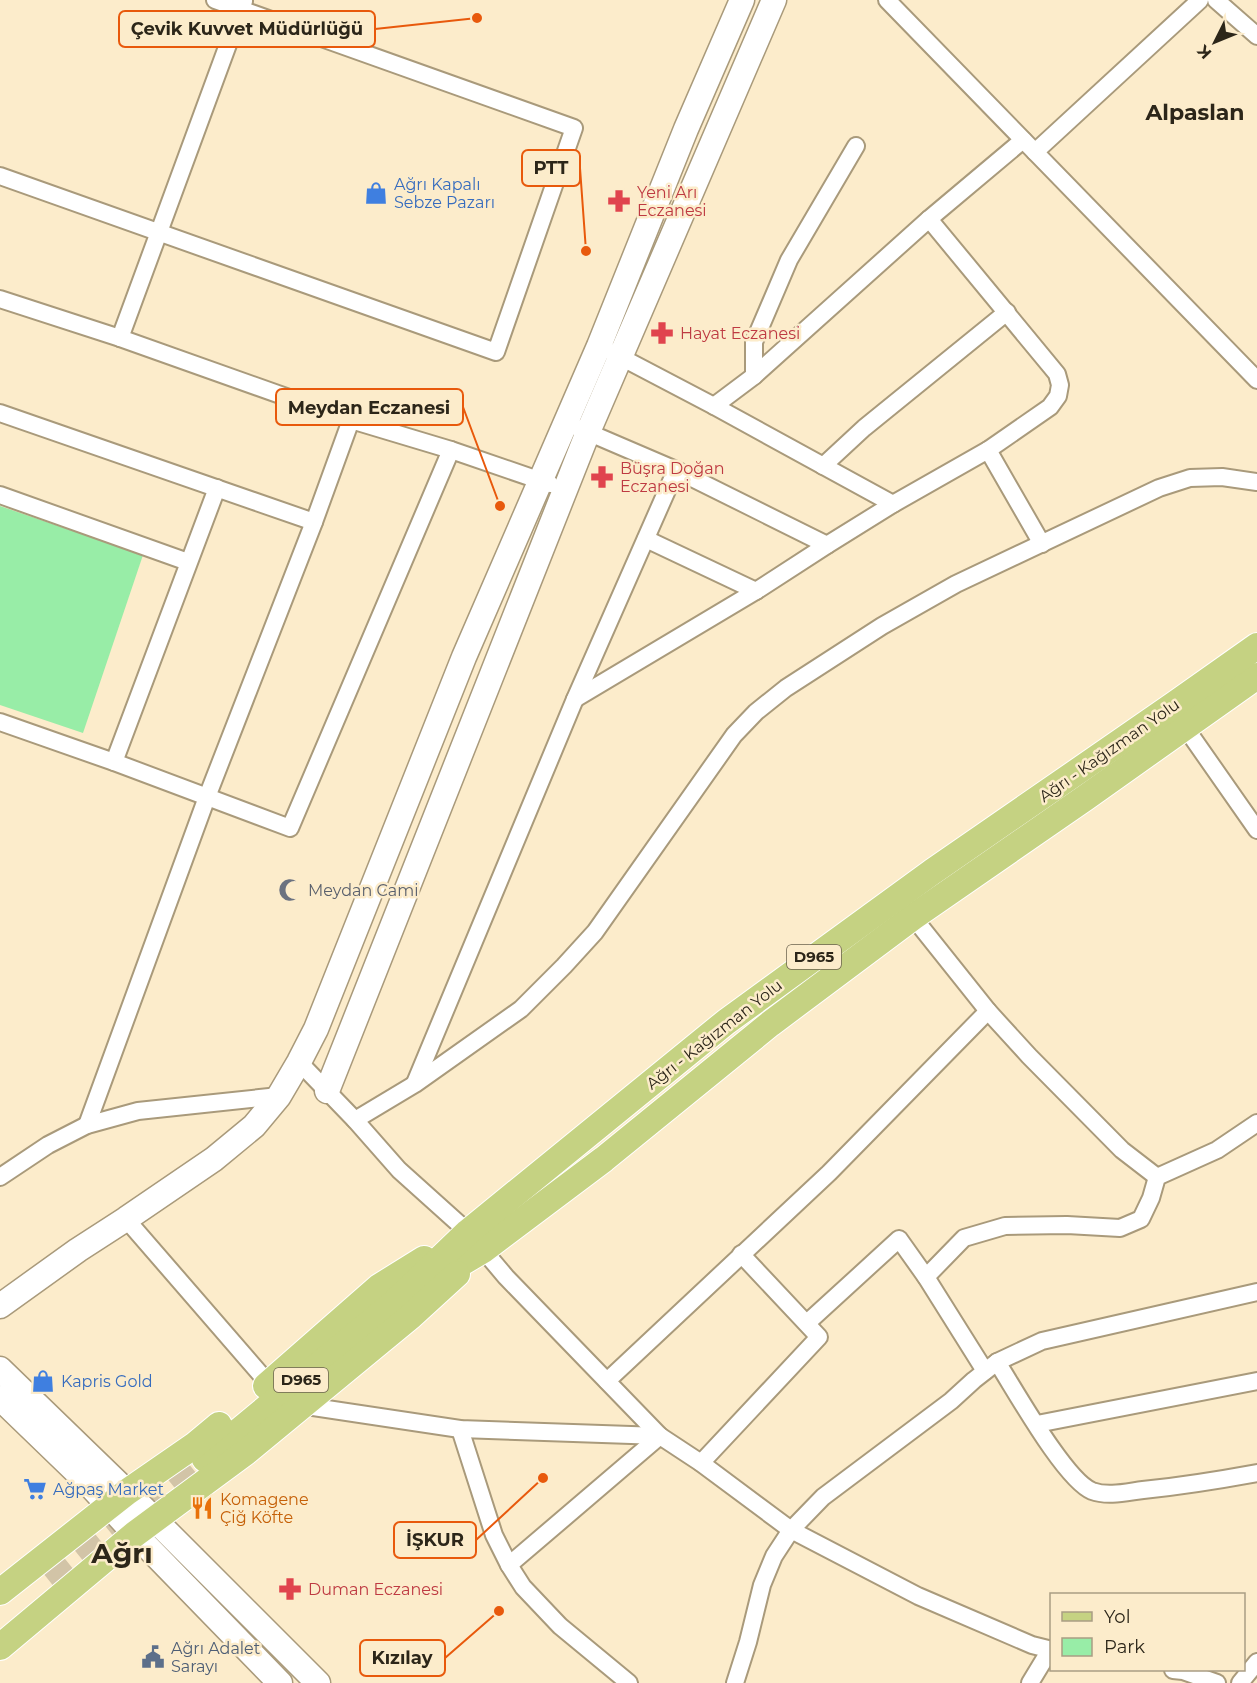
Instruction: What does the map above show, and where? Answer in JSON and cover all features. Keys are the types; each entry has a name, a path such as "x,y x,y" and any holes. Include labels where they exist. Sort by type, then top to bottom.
{"main road":[{"name":"Ağrı - Kağızman Yolu","path":"476,1241 726,1022 932,872 1257,646"},
{"name":"Ağrı - Kağızman Yolu","path":"205,1459 396,1301 476,1241 604,1159 770,1024 913,917 1257,676"},
{"path":"0,1592 118,1499 195,1445 269,1384 379,1287 476,1241"},
{"path":"0,1647 145,1527 246,1452 300,1405 411,1316 476,1241"},
{"path":"0,1625 51,1583"}],"street":[{"path":"0,176 496,352 574,128 242,5 215,0"},
{"path":"327,1091 588,432 610,352 686,129 742,0"},
{"path":"0,1306 78,1250 214,1159 254,1126 279,1096 316,1029 464,657 566,423 610,352 774,0"},
{"path":"887,0 1257,380"},
{"path":"1035,152 1200,0"},
{"path":"1216,0 1257,36"},
{"path":"120,338 242,5"},
{"path":"714,406 754,376 929,219 1023,140"},
{"path":"754,376 754,342 789,260 856,146"},
{"path":"575,699 756,591 893,504 988,450 1050,407 1058,396 1060,385 1057,374 929,219"},
{"path":"0,299 120,338 351,420 452,450 566,489"},
{"path":"823,466 864,428 1007,312"},
{"path":"610,352 893,504"},
{"path":"0,413 314,522"},
{"path":"87,1125 207,797 314,522 351,420"},
{"path":"566,423 676,470 827,545"},
{"path":"0,722 290,828 452,450"},
{"path":"988,450 1042,544"},
{"path":"415,1084 575,699 676,470"},
{"path":"356,1120 415,1084 521,1009 564,966 595,932 734,735 756,712 786,688 882,626 956,584 1159,488 1190,478 1222,477 1257,482"},
{"path":"114,762 217,488"},
{"path":"0,495 188,562"},
{"path":"646,539 756,591"},
{"path":"1185,727 1257,830"},
{"path":"913,917 988,1011 1065,1094 1122,1150 1157,1177"},
{"path":"607,1381 829,1173 988,1011"},
{"path":"299,1062 356,1120 399,1170 476,1241 506,1277 660,1436 701,1463 791,1530 918,1596 1032,1645 1050,1650"},
{"path":"0,1177 48,1145 87,1125 138,1112 279,1096"},
{"path":"926,1277 964,1238 1005,1226 1067,1225 1120,1228 1141,1219 1151,1198 1157,1177 1217,1150 1257,1123"},
{"path":"126,1219 269,1384"},
{"path":"807,1323 898,1239 991,1366 1037,1424 1056,1455 1075,1478 1091,1491 1109,1494 1192,1485 1257,1473"},
{"path":"701,1463 819,1337 741,1254"},
{"path":"735,1683 762,1585 774,1556 791,1530 823,1497 951,1401 991,1366 1042,1341 1257,1292"},
{"path":"0,1369 145,1527 279,1683"},
{"path":"1037,1424 1257,1381"},
{"path":"0,1398 86,1481 118,1499"},
{"path":"300,1405 460,1429 660,1436"},
{"path":"460,1429 495,1535 509,1566 523,1587 560,1626 629,1683"},
{"path":"509,1566 660,1436"},
{"path":"145,1527 318,1683"},
{"path":"1030,1683 1050,1652"},
{"path":"1240,1683 1257,1662"},
{"path":"1183,1671 1217,1683"}],"green space":[{"path":"0,506 143,555 83,733 0,705"}],"tunnel":[{"path":"51,1583 205,1459"}],"place":[{"name":"Çevik Kuvvet Müdürlüğü","path":"477,18"},
{"name":"Ağrı Kapalı Sebze Pazarı","path":"376,193"},
{"name":"Yeni Arı Eczanesi","path":"619,201"},
{"name":"PTT","path":"586,251"},
{"name":"Hayat Eczanesi","path":"662,333"},
{"name":"Büşra Doğan Eczanesi","path":"602,477"},
{"name":"Meydan Eczanesi","path":"500,506"},
{"name":"Meydan Cami","path":"290,890"},
{"name":"Kapris Gold","path":"43,1381"},
{"name":"İŞKUR","path":"543,1478"},
{"name":"Ağpaş Market","path":"35,1489"},
{"name":"Komagene Çiğ Köfte","path":"202,1508"},
{"name":"Duman Eczanesi","path":"290,1589"},
{"name":"Kızılay","path":"499,1611"},
{"name":"Ağrı Adalet Sarayı","path":"153,1657"}],"district":[{"name":"Alpaslan","path":"1195,112"},
{"name":"Ağrı","path":"122,1553"}]}
